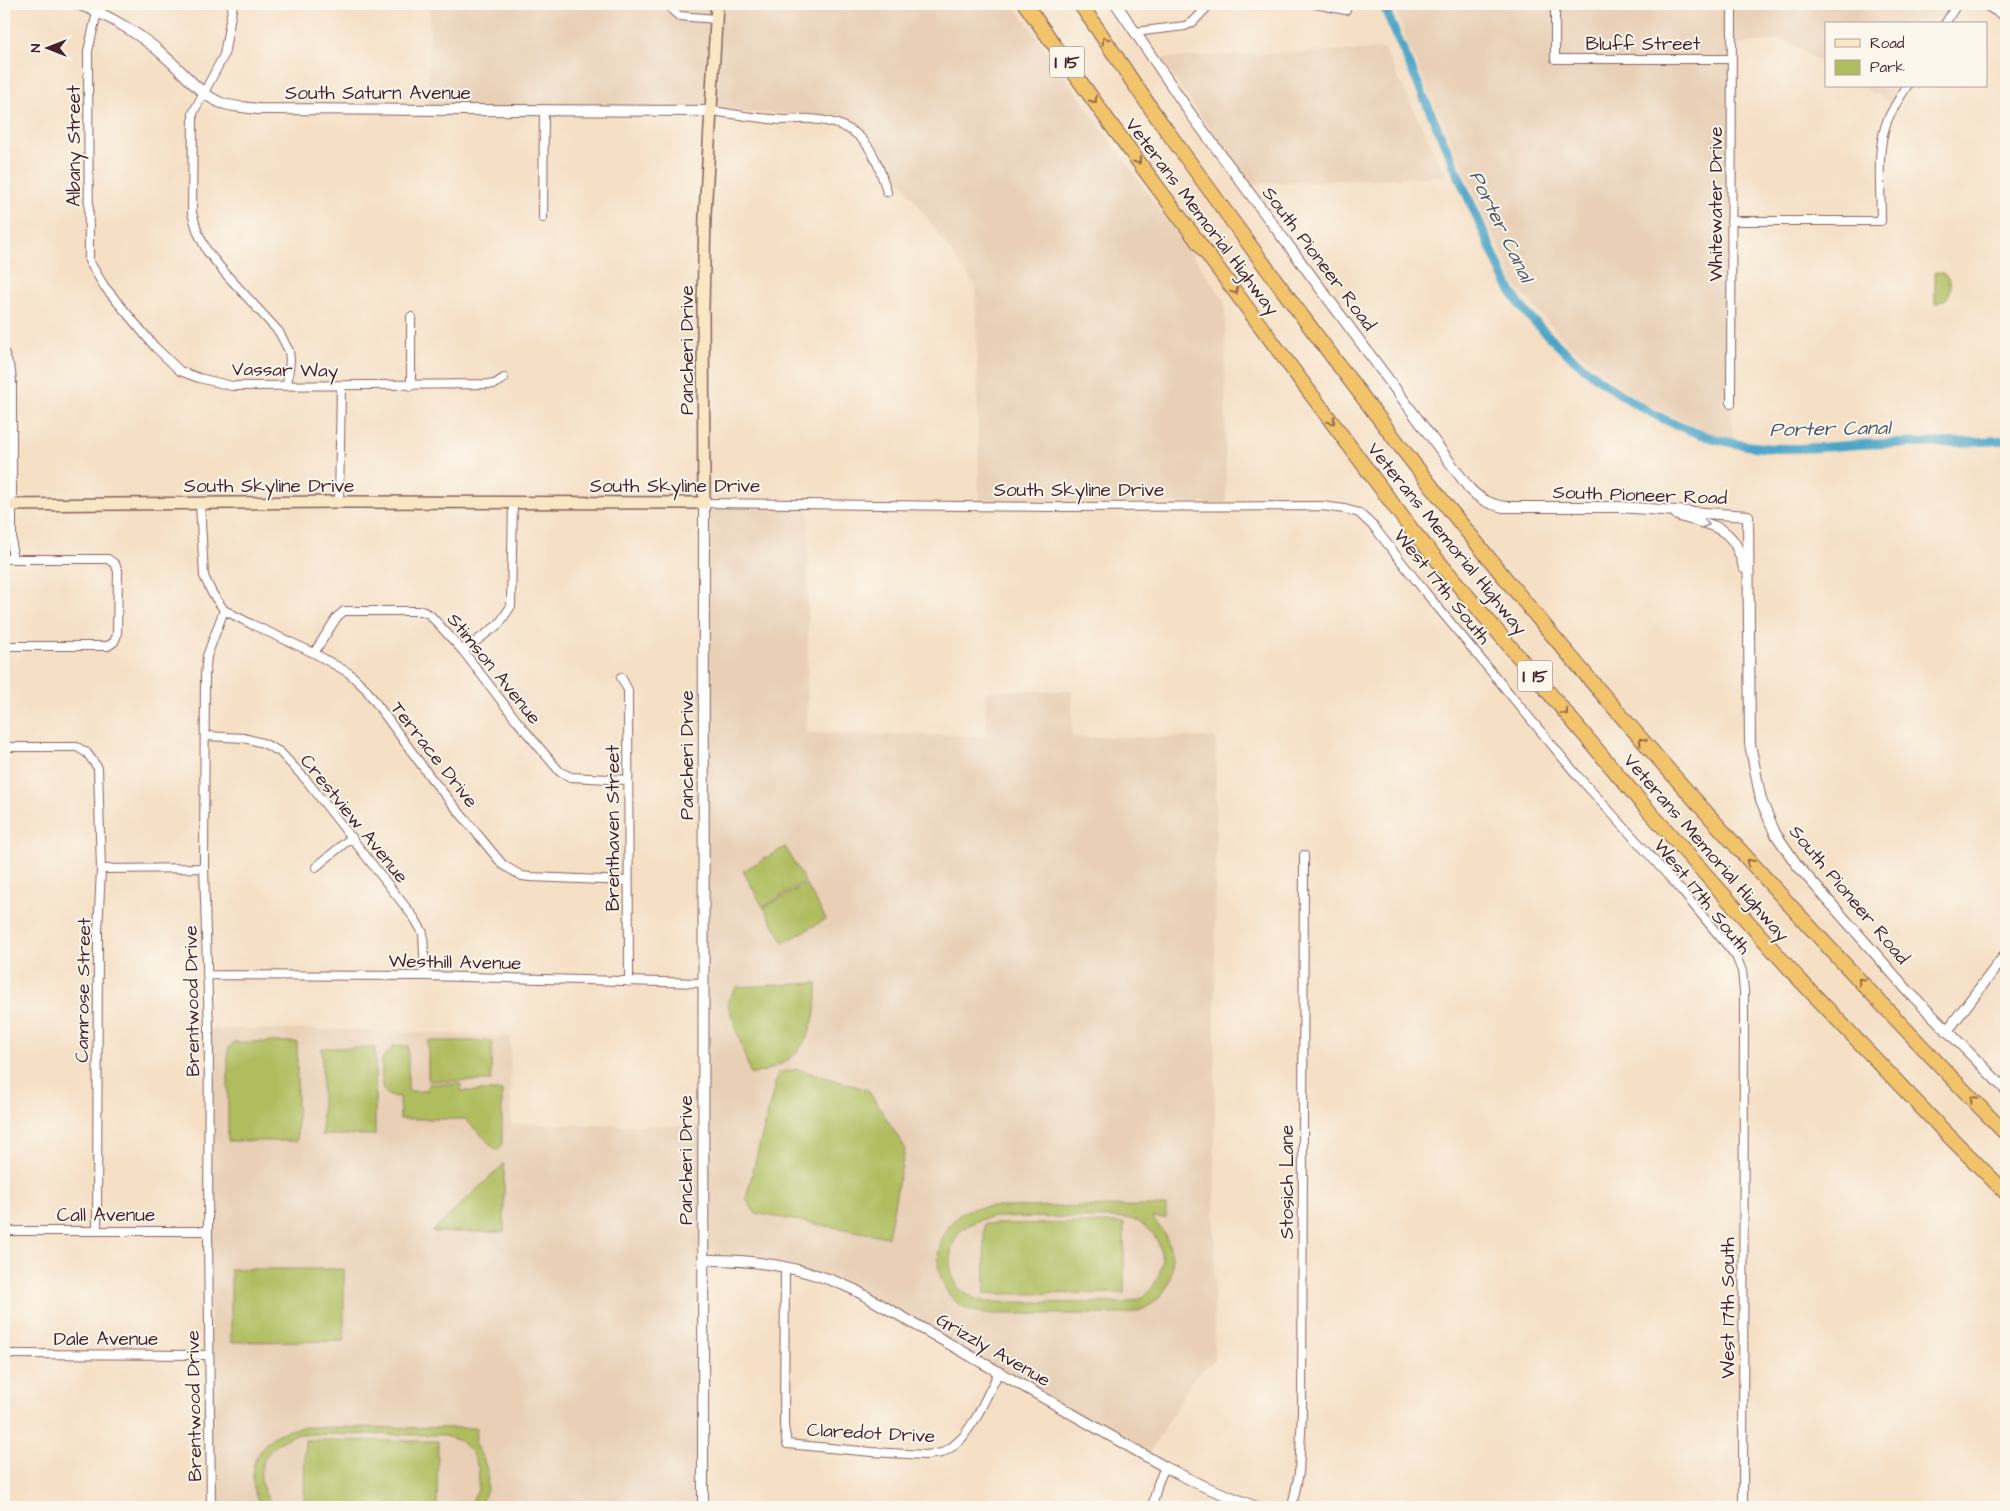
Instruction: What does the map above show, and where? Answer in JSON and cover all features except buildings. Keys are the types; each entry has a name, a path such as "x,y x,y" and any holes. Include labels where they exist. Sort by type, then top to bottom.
{"highway":[{"name":"Veterans Memorial Highway","path":"1025,4 1109,122 1419,537 1640,801 1785,964 1940,1127 2006,1193"},
{"name":"Veterans Memorial Highway","path":"1080,4 1165,129 1311,329 1458,520 1641,740 1787,903 2006,1134"}],"main road":[{"name":"Pancheri Drive","path":"704,503 703,307 717,4"},
{"name":"South Skyline Drive","path":"8,505 339,502 704,503"}],"street":[{"name":"South Saturn Avenue","path":"77,4 98,7 168,58 194,85 220,102 257,110 544,109 711,111"},
{"path":"233,4 224,55 193,112 192,213 198,233 207,251 279,332 289,351 290,360 287,386"},
{"path":"669,4 679,16 716,19"},
{"name":"South Pioneer Road","path":"1116,4 1196,121 1463,480 1477,496 1490,504 1504,507 1619,507 1748,516 1750,744 1761,800 1775,833 1802,871 1909,992 2006,1090"},
{"path":"1135,32 1185,26 1193,22 1210,4 1248,4"},
{"path":"1315,4 1346,10"},
{"name":"Bluff Street","path":"1555,4 1555,59 1732,59"},
{"name":"Whitewater Drive","path":"1731,404 1732,4"},
{"path":"1945,22 1956,4"},
{"path":"1985,4 2006,16"},
{"name":"Albany Street","path":"98,7 88,51 89,261 104,286"},
{"path":"1731,221 1881,221 1882,137 1893,110 1906,88"},
{"path":"544,109 544,218"},
{"path":"711,111 768,119 822,120 838,124 853,132 869,146 878,161 887,192"},
{"name":"Vassar Way","path":"104,286 155,347 180,371 232,386 341,387 495,384 504,378"},
{"path":"411,317 411,386"},
{"path":"4,352 11,371 12,383 8,559 108,559 115,564 118,571 117,636 114,642 108,646 4,646"},
{"path":"339,502 341,387"},
{"path":"463,651 498,624 511,606 513,502"},
{"name":"South Skyline Drive","path":"704,503 1045,507 1322,506 1345,508"},
{"name":"Pancheri Drive","path":"703,1507 702,983 704,503"},
{"path":"200,504 204,576 212,593 224,610"},
{"name":"West 17th South","path":"1345,508 1359,513 1374,527 1426,593 1576,774 1681,890 1736,956 1742,971 1744,991 1743,1507"},
{"path":"1660,510 1726,531 1732,537 1742,555 1749,586"},
{"name":"Terrace Drive","path":"224,610 314,653 349,673 365,688 431,778 503,865 522,876 530,878 628,880"},
{"name":"Brentwood Drive","path":"211,1507 207,975 204,868 205,675 207,656 224,610"},
{"name":"Stimson Avenue","path":"314,653 336,617 344,610 422,611 430,616 463,651 517,721 560,772 571,778 628,780"},
{"name":"Brenthaven Street","path":"622,676 628,690 629,982"},
{"name":"Crestview Avenue","path":"206,736 244,738 263,743 280,752 307,781 415,919 423,933 425,976"},
{"name":"Camrose Street","path":"4,747 77,747 88,753 98,768 101,869 98,931 97,1230"},
{"path":"316,867 352,838"},
{"name":"Stosich Lane","path":"1292,1507 1299,1473 1302,1412 1304,855"},
{"path":"101,869 204,868"},
{"path":"1947,1031 2006,954"},
{"name":"Westhill Avenue","path":"207,975 425,976 702,983"},
{"name":"Call Avenue","path":"4,1231 208,1231"},
{"name":"Grizzly Avenue","path":"703,1260 723,1260 785,1267 836,1281 855,1290 1165,1467 1203,1486 1256,1507"},
{"name":"Claredot Drive","path":"785,1267 784,1426 787,1444 872,1452 926,1455 942,1453 952,1448 963,1437 976,1418 999,1372"},
{"name":"Dale Avenue","path":"4,1354 209,1355"},
{"path":"1152,1507 1158,1483 1165,1467"}],"shaded area":[{"path":"430,4 1013,4 1225,301 1226,503 979,502 976,288 869,135 840,116 711,111 428,109"},
{"path":"1394,4 1956,4 1945,22 1825,22 1825,64 1785,40 1732,44 1731,404 1733,440 1711,433 1639,400 1568,344 1517,288 1410,49"},
{"path":"1384,49 1446,176 1249,184 1160,58"},
{"path":"1865,88 1906,88 1895,106"},
{"path":"704,503 809,503 807,733 986,736 986,691 1072,691 1072,737 1216,737 1214,1360 1194,1377 1148,1456 855,1290 785,1267 703,1260 703,1507 211,1507 209,1029 362,1030 510,1037 511,1124 702,1126"}],"green space":[{"path":"1935,272 1947,276 1951,286 1947,297 1935,304"},
{"path":"785,847 805,882 763,907 743,871"},
{"path":"806,884 826,919 784,943 764,908"},
{"path":"817,983 816,1008 810,1031 804,1042 788,1059 774,1067 751,1075 727,1001 737,987"},
{"path":"428,1041 492,1041 491,1081 428,1081"},
{"path":"234,1042 297,1042 297,1141 228,1141 228,1049"},
{"path":"394,1046 408,1046 408,1091 427,1091 428,1084 461,1084 461,1091 502,1091 502,1145 497,1151 465,1119 400,1119 399,1097 389,1096 382,1089 382,1058"},
{"path":"322,1048 375,1048 375,1135 322,1135"},
{"path":"797,1069 868,1090 905,1148 888,1237 755,1213 746,1198 778,1073"},
{"path":"504,1164 504,1232 432,1232"},
{"path":"1166,1206 1166,1218 1152,1218 1169,1243 1172,1265 1168,1285 1155,1302 1143,1309 1126,1314 984,1314 968,1309 956,1302 945,1288 938,1264 939,1252 942,1239 956,1219 968,1210 985,1207","holes":["991,1217 1125,1218 1138,1222 1149,1230 1156,1239 1162,1259 1157,1280 1151,1289 1135,1300 1124,1303 985,1302 963,1292 953,1277 950,1261 956,1238 963,1229 978,1221"]},
{"path":"1124,1223 1124,1293 985,1294 984,1224"},
{"path":"231,1269 344,1269 344,1341 231,1342"},
{"path":"301,1427 477,1428 475,1445 483,1458 488,1473 487,1490 479,1507 469,1507 478,1490 479,1470 472,1453 460,1441 441,1435 298,1434 285,1439 275,1446 263,1463 262,1484 266,1496 274,1507 262,1507 253,1483 256,1457 266,1443 278,1434"},
{"path":"305,1440 438,1441 437,1507 304,1507"}],"waterway":[{"name":"Porter Canal","path":"1384,4 1503,276 1514,296 1527,314 1559,346 1601,381 1647,411 1671,423 1723,441 1750,446 1795,449 1870,444 2006,440"}]}
